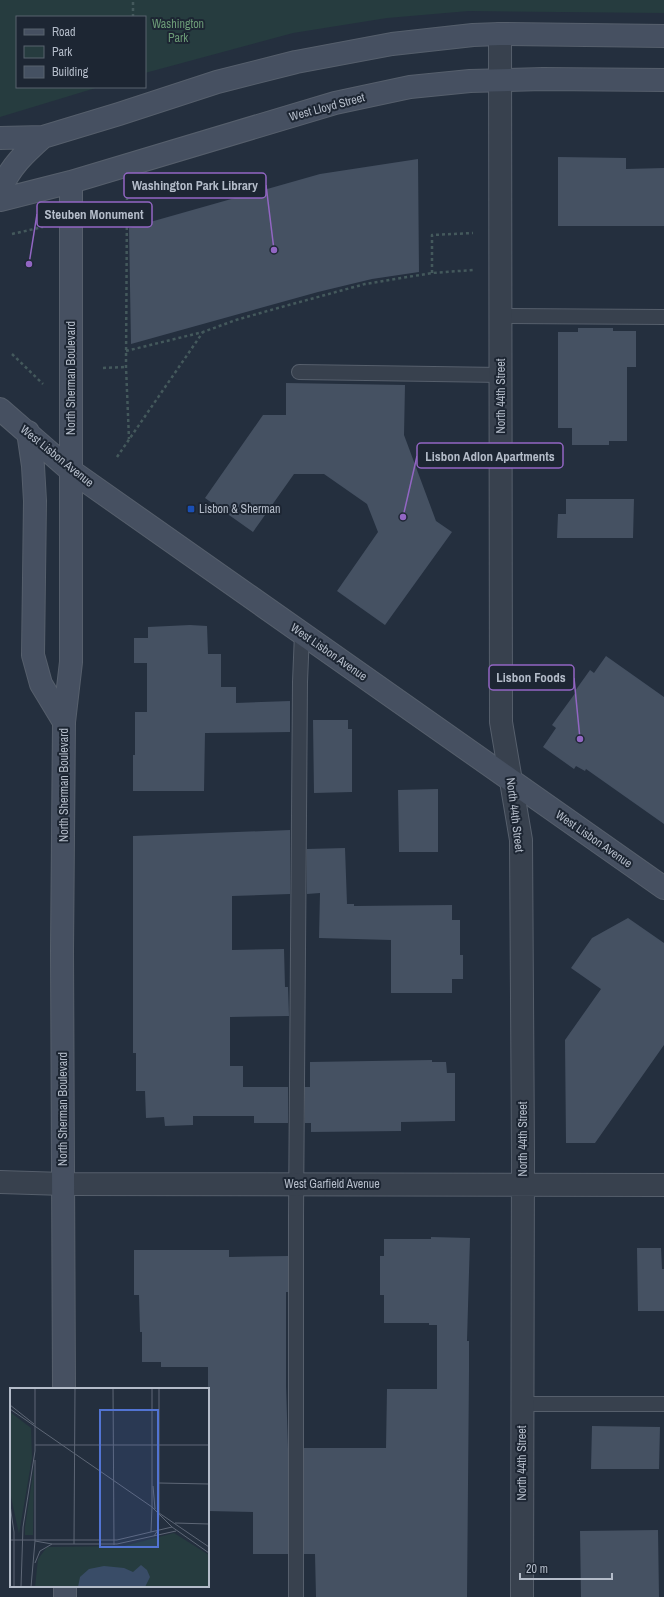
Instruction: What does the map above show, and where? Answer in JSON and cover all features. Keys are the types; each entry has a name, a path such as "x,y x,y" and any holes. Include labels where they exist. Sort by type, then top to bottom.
{"main road":[{"path":"0,138 43,137 217,82 296,62 392,44 473,35 500,34 664,36"},
{"name":"West Lloyd Street","path":"0,200 71,182 335,103 410,87 470,81 543,79 664,80"},
{"path":"0,190 8,174 25,153 43,137"},
{"name":"North Sherman Boulevard","path":"64,1388 62,951 64,722 71,662 71,182"},
{"name":"West Lisbon Avenue","path":"0,409 70,470 664,888"},
{"path":"28,432 33,466 35,501 33,655 41,684 64,722"}],"street":[{"name":"North 44th Street","path":"500,34 501,722 521,840 523,1185 522,1597"},
{"name":"West Garfield Avenue","path":"0,1182 64,1184 664,1186"}],"lane":[{"path":"500,316 664,317"},
{"path":"299,372 501,375"},
{"path":"296,1597 296,1184 300,706 302,633"},
{"path":"523,1404 664,1404"}],"path":[{"path":"133,16 134,0"},
{"path":"127,197 126,367 129,439"},
{"path":"12,234 44,226"},
{"path":"432,273 432,235 473,233"},
{"path":"126,351 203,332 236,320 366,284 432,273 473,270"},
{"path":"117,457 203,332"},
{"path":"12,354 44,384"},
{"path":"103,368 126,367"}],"green space":[{"name":"Washington Park","path":"0,0 664,0 664,13 469,11 387,18 293,33 146,73 146,16 16,16 16,88 96,88 0,117"}],"building":[{"path":"558,157 626,158 626,169 664,168 664,226 558,226"},
{"path":"418,159 419,272 372,279 318,292 131,344 129,228 320,174"},
{"path":"578,328 613,328 613,331 636,331 636,367 627,367 627,441 609,441 609,445 572,445 572,428 558,428 558,332 578,332"},
{"path":"286,383 405,385 404,435 436,521 452,532 385,625 337,591 378,532 367,504 324,474 294,474 253,532 205,498 263,415 286,415"},
{"path":"566,499 634,499 633,538 557,538 558,514 566,514"},
{"path":"190,625 207,626 208,654 221,654 221,687 236,687 236,703 290,701 290,732 205,733 204,791 133,791 135,712 147,712 147,663 134,663 134,638 148,638 148,627"},
{"path":"606,656 664,697 664,824 586,769 585,771 576,766 574,769 543,747 556,728 552,725 576,692 575,691 590,670 594,673"},
{"path":"313,720 348,720 348,729 352,729 352,792 314,793"},
{"path":"438,789 438,852 399,852 398,790"},
{"path":"290,830 290,894 232,896 232,950 284,949 285,987 288,987 289,1016 230,1017 230,1066 243,1066 243,1087 288,1087 288,1123 254,1123 254,1116 193,1116 193,1125 165,1126 164,1117 146,1118 145,1091 136,1091 136,1053 133,1053 133,836"},
{"path":"345,848 347,904 354,904 354,906 452,905 452,920 460,920 460,955 463,955 463,979 452,979 452,993 391,993 391,940 319,938 320,893 307,894 307,849"},
{"path":"628,918 664,943 664,1045 595,1143 566,1143 565,1040 601,989 571,968 592,938"},
{"path":"432,1060 432,1062 446,1062 447,1073 455,1073 455,1121 401,1122 401,1131 311,1132 311,1123 305,1123 305,1087 310,1087 310,1062"},
{"path":"431,1237 470,1238 467,1341 469,1341 469,1372 467,1597 316,1597 315,1554 304,1554 304,1448 386,1448 387,1389 437,1389 437,1325 429,1325 429,1323 384,1323 384,1295 380,1295 380,1256 384,1256 384,1239 431,1239"},
{"path":"637,1248 661,1248 662,1269 664,1269 664,1311 638,1311"},
{"path":"134,1250 229,1250 229,1257 288,1256 288,1292 286,1292 286,1386 288,1448 288,1554 253,1554 253,1512 209,1511 208,1367 161,1367 161,1362 142,1362 142,1332 140,1332 139,1295 134,1295"},
{"path":"592,1426 660,1427 659,1469 591,1469"},
{"path":"658,1530 659,1597 581,1597 580,1531"}],"place":[{"name":"Washington Park Library","path":"274,250"},
{"name":"Steuben Monument","path":"29,264"},
{"name":"Lisbon & Sherman","path":"191,509"},
{"name":"Lisbon Adlon Apartments","path":"403,517"},
{"name":"Lisbon Foods","path":"580,739"}]}
